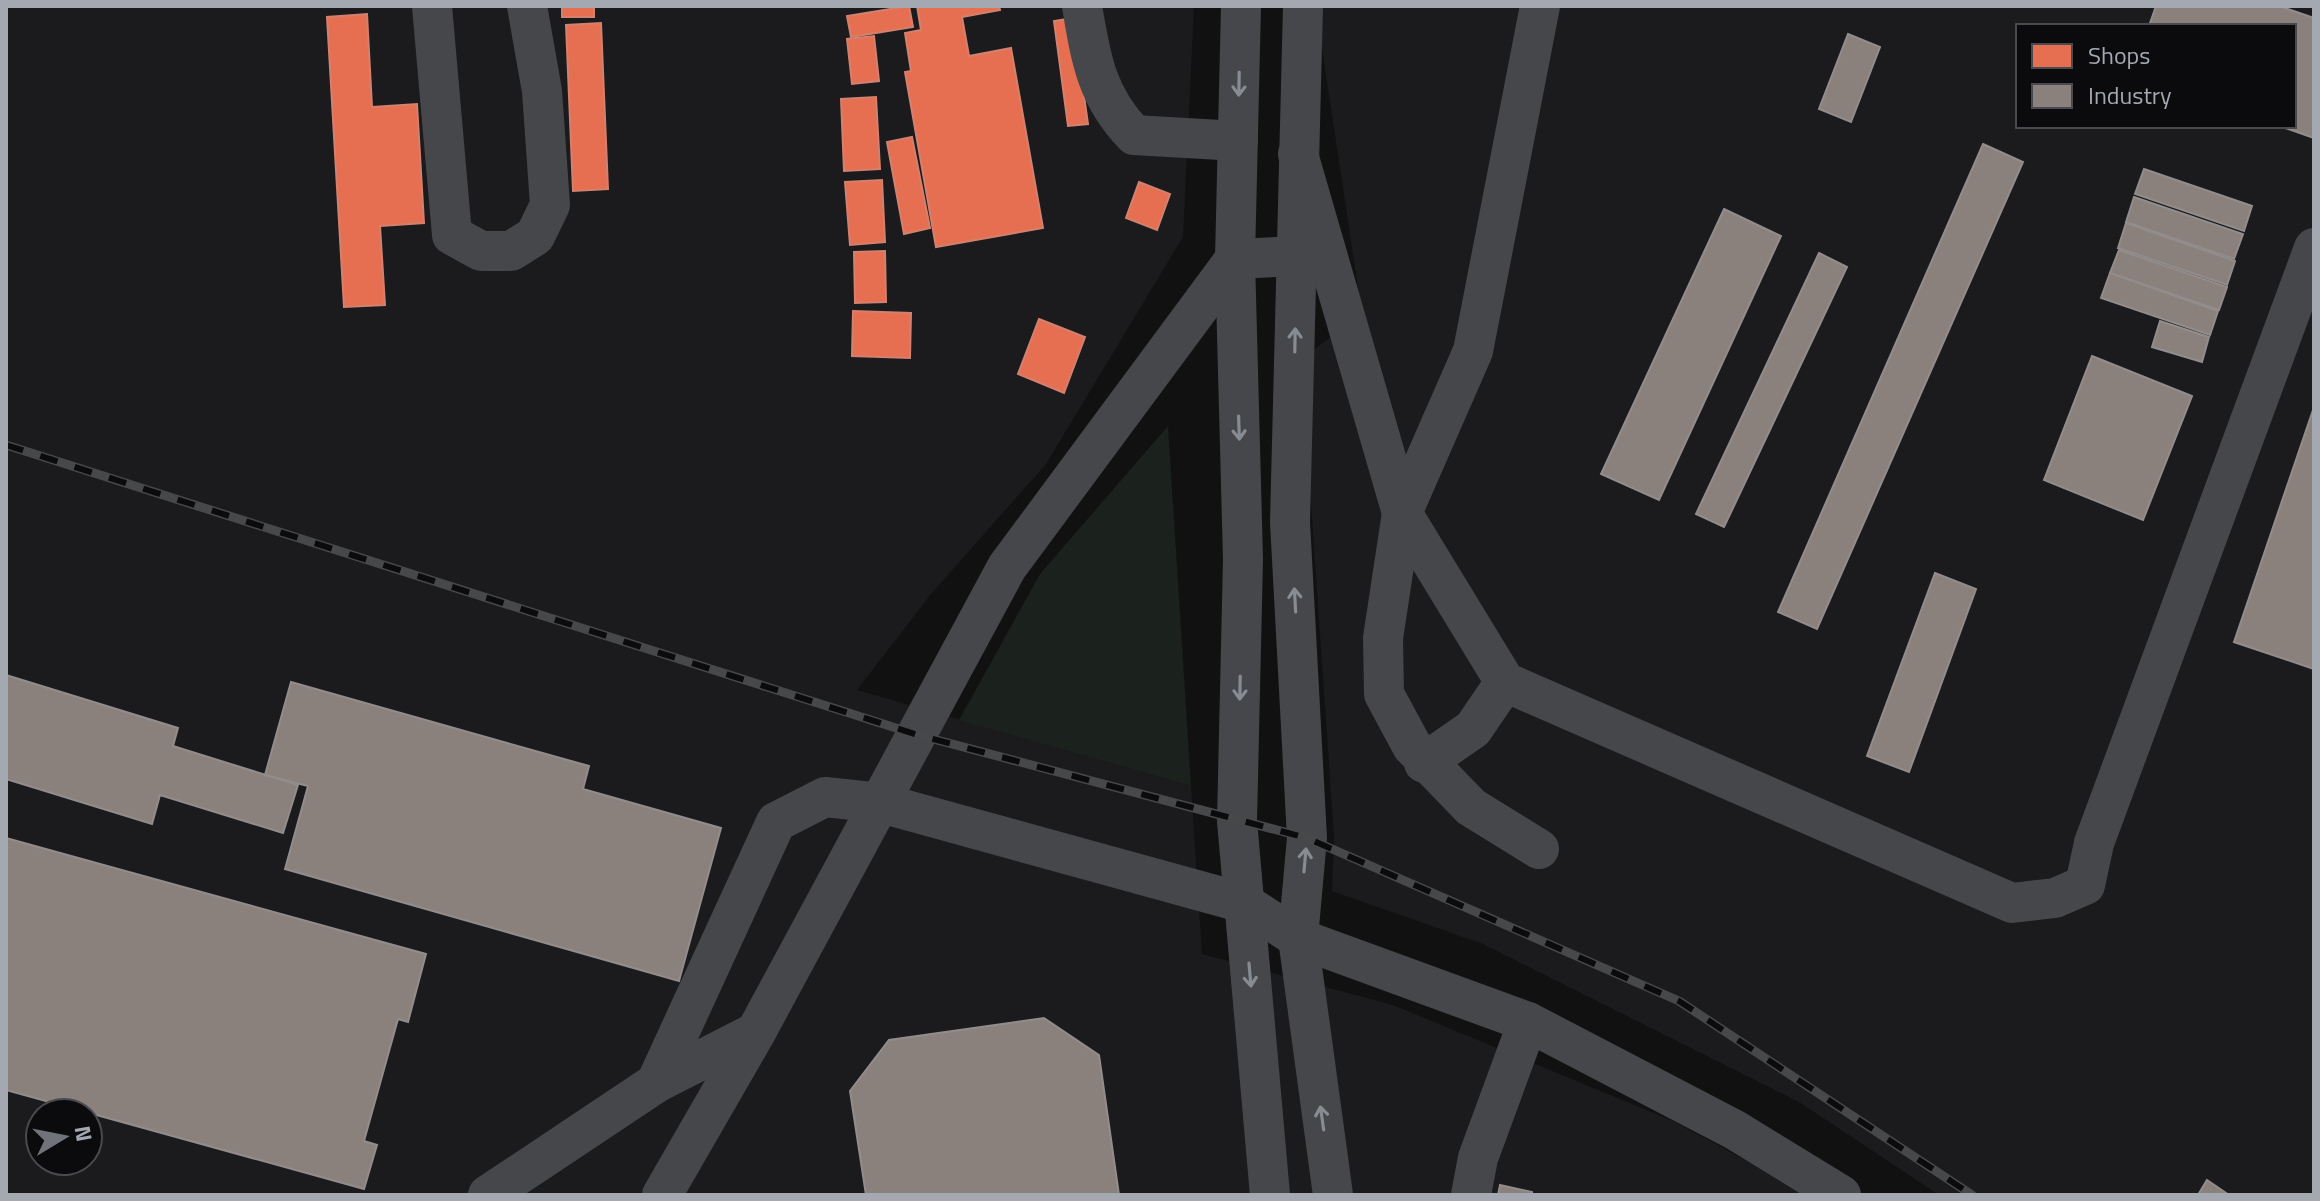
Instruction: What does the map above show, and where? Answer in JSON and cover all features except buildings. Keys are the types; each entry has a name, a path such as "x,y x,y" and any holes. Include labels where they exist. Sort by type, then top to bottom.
{"lane":[{"path":"432,6 452,235 481,251 511,251 535,236 550,205 542,91 527,6"},
{"path":"1082,6 1091,57 1110,109 1134,135 1238,141"},
{"path":"1241,6 1235,259 1243,559 1237,821 1270,1195"},
{"path":"1303,6 1290,522 1307,838 1298,938 1333,1195"},
{"path":"1539,849 1471,807 1424,763 1384,694 1383,638 1402,513 1473,351 1540,6"},
{"path":"1298,154 1402,513 1505,682 2012,903 2055,898 2085,885 2094,843 2314,248"},
{"path":"1235,259 1297,256"},
{"path":"662,1195 756,1032 1007,567 1235,259"},
{"path":"1424,763 1473,729 1505,682"},
{"path":"656,1083 776,822 825,797 881,803 1244,903 1298,938 1528,1022 1735,1130 1841,1195"},
{"path":"1471,1195 1478,1158 1528,1022"},
{"path":"488,1195 656,1083 756,1032"}],"shaded area":[{"path":"6,6 1194,6 1183,237 1046,464 931,594 857,690 1191,786 1202,954 1393,1005 1673,1121 1810,1195 6,1195"},
{"path":"1322,6 2314,6 2314,1195 1939,1195 1799,1102 1483,944 1332,891 1334,836 1301,359 1362,314 1320,35"},
{"path":"1168,426 1191,786 959,720 1040,574"}],"railway":[{"path":"6,445 918,735 1307,838 1679,1001 1972,1195"}]}
